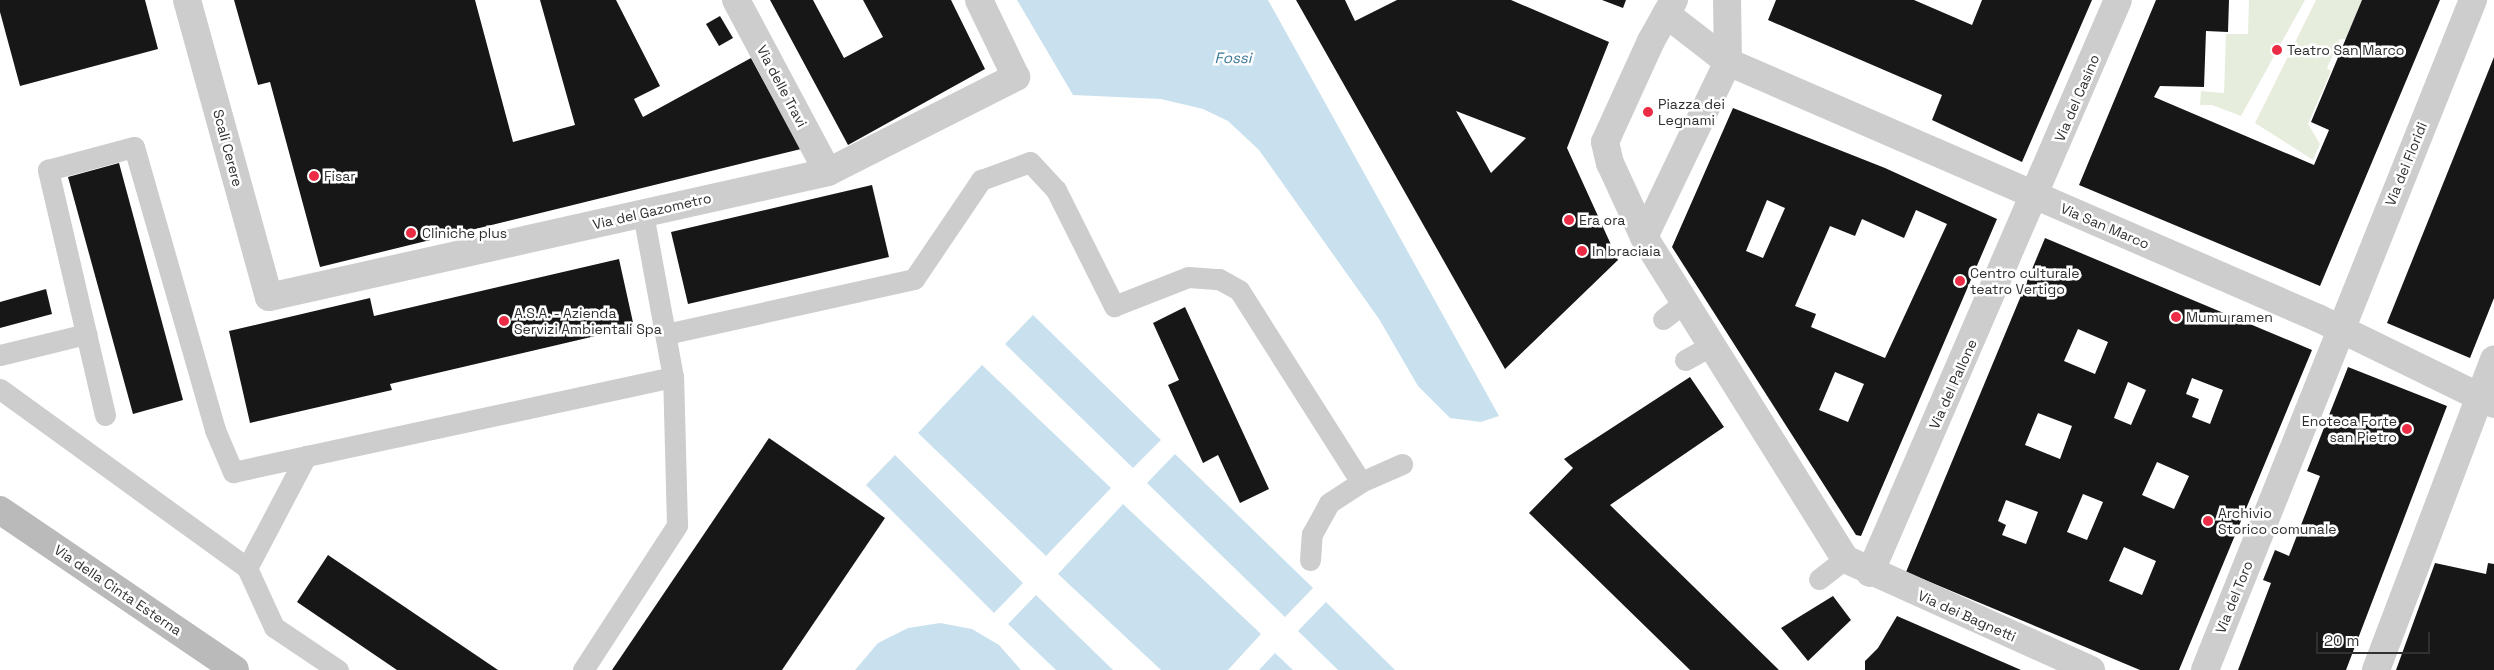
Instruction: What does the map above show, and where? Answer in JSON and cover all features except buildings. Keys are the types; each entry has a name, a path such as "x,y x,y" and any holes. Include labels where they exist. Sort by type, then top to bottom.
{"main road":[{"name":"Via della Cinta Esterna","path":"0,510 235,670"}],"street":[{"name":"Scali Cerere","path":"187,0 270,297"},
{"name":"Via delle Travi","path":"736,0 828,172"},
{"name":"Via del Gazometro","path":"270,297 828,172 1016,77 979,0"},
{"path":"1644,237 1728,62 1727,0"},
{"name":"Via del Casino","path":"2035,195 2118,0"},
{"name":"Via dei Floridi","path":"2340,329 2473,0"},
{"path":"1644,237 1610,163 1605,142 1639,66 1670,7 1728,62"},
{"name":"Via San Marco","path":"1728,62 2340,329 2487,400"},
{"name":"Via del Pallone","path":"1870,573 2035,195"},
{"name":"Via dei Bagnetti","path":"1644,237 1845,559 1870,573 2091,670"},
{"name":"Via del Toro","path":"2205,670 2340,329"},
{"path":"2376,670 2440,501 2487,400 2494,360"}],"lane":[{"path":"105,415 48,170 134,147 215,430 233,472 673,377"},
{"path":"666,334 914,279 981,180 1030,162 1056,190 1114,306 1188,277 1220,279 1239,290 1361,482"},
{"path":"582,670 677,525 673,377 643,214"},
{"path":"1663,319 1685,302"},
{"path":"0,354 86,334"},
{"path":"1685,360 1712,345"},
{"path":"0,389 247,568 274,627 338,670"},
{"path":"247,568 306,456"},
{"path":"1310,560 1312,534 1329,503 1361,482 1402,464"},
{"path":"1819,580 1845,559"}],"green space":[{"path":"2249,0 2305,0 2241,116 2212,105 2200,105 2201,91 2224,93 2226,34 2248,34"},
{"path":"2316,0 2362,0 2346,39 2340,39 2327,68 2331,71 2308,124 2320,144 2313,160 2255,123"}],"water":[{"name":"Fossi","path":"1017,0 1268,0 1499,416 1481,422 1450,418 1418,386 1379,319 1259,150 1228,121 1203,109 1161,99 1073,95"},
{"path":"1033,315 1161,440 1133,468 1005,344"},
{"path":"982,365 1111,488 1046,556 918,433"},
{"path":"1175,454 1313,588 1285,617 1147,483"},
{"path":"895,455 1023,583 994,613 866,485"},
{"path":"1123,504 1261,634 1228,670 1161,670 1058,574"},
{"path":"1036,595 1113,670 1056,670 1008,624"},
{"path":"1326,602 1395,670 1338,670 1298,631"},
{"path":"940,623 972,629 999,645 1021,670 855,670 878,643 908,628"},
{"path":"1275,653 1293,670 1259,670"}],"place":[{"name":"Teatro San Marco","path":"2277,50"},
{"name":"Piazza dei Legnami","path":"1648,112"},
{"name":"Fisar","path":"314,176"},
{"name":"Era ora","path":"1569,220"},
{"name":"Cliniche plus","path":"411,233"},
{"name":"In braciaia","path":"1582,251"},
{"name":"Centro culturale teatro Vertigo","path":"1960,281"},
{"name":"Mumu ramen","path":"2176,317"},
{"name":"A.S.A. - Azienda Servizi Ambientali Spa","path":"504,321"},
{"name":"Enoteca Forte san Pietro","path":"2407,429"},
{"name":"Archivio Storico comunale","path":"2208,521"}]}
